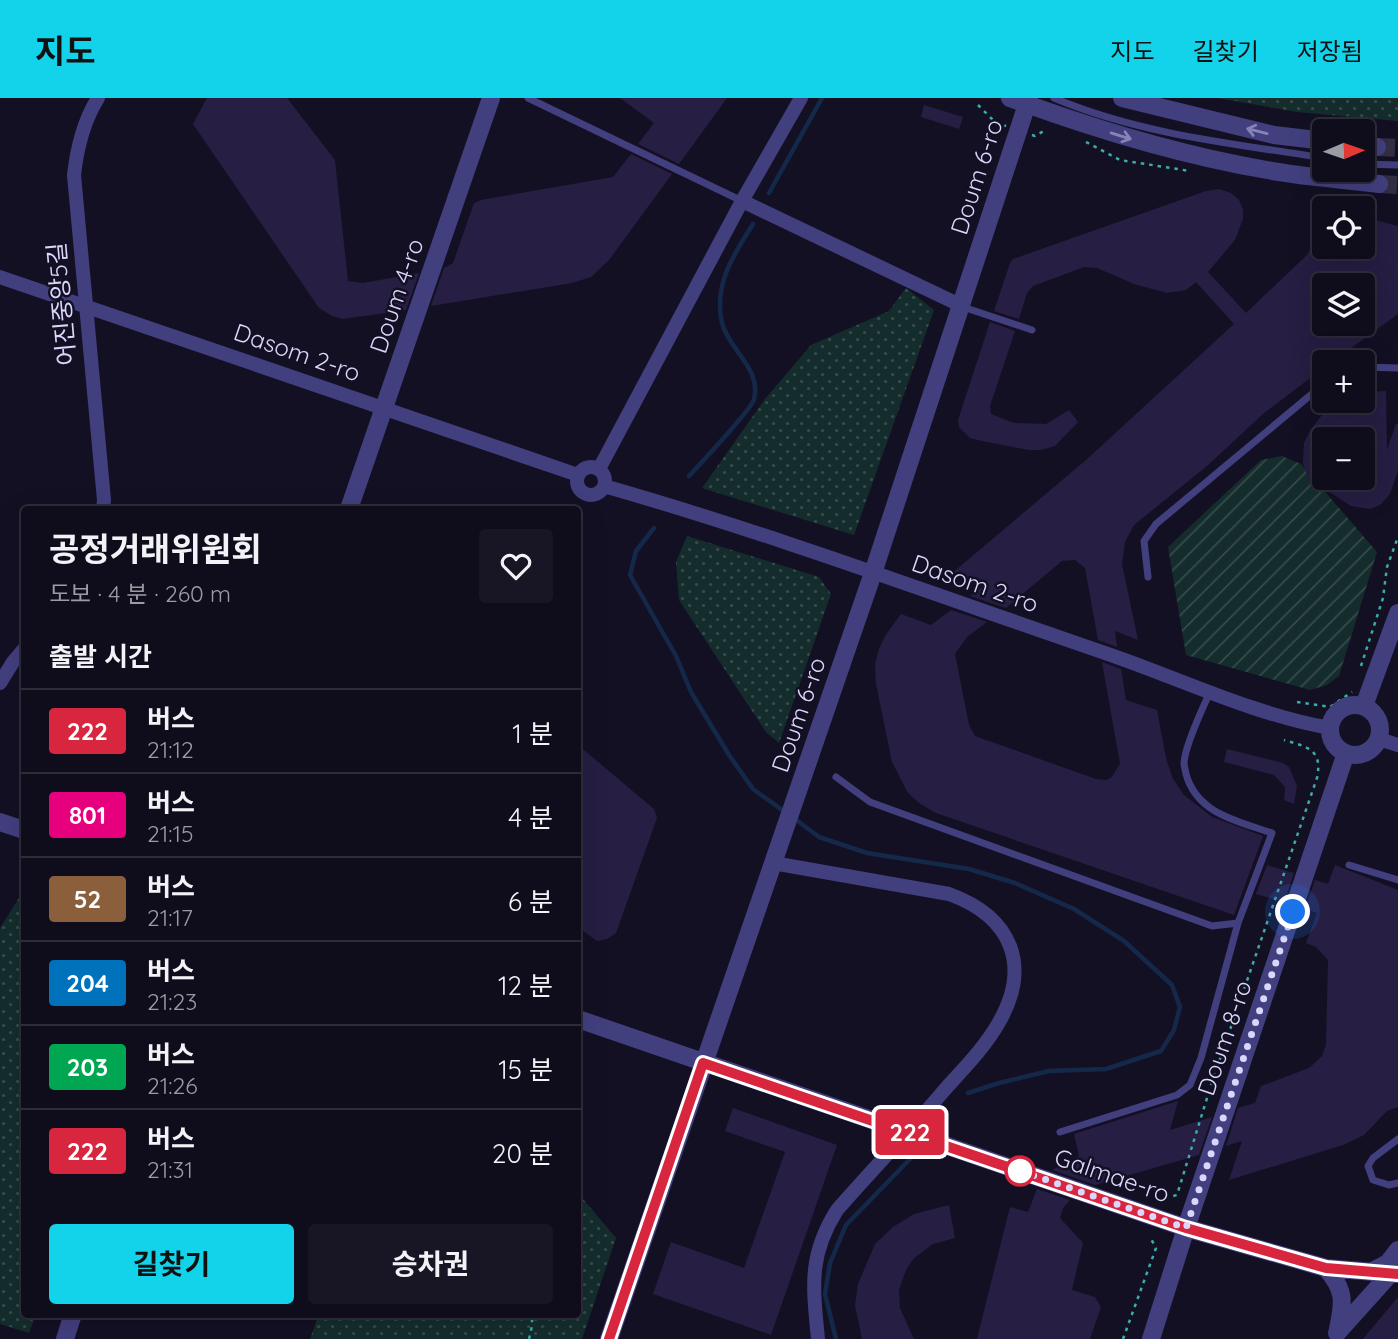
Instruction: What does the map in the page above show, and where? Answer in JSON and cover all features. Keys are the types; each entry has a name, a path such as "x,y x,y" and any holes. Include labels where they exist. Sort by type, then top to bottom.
{"street":[{"name":"어진중앙5길","path":"97,98 83,128 74,175 103,504"},
{"name":"Doum 4-ro","path":"350,506 491,98"},
{"path":"599,469 742,201 801,98"},
{"path":"1122,98 1274,135 1312,139"},
{"path":"1022,100 1123,137 1196,156 1270,171 1378,184"},
{"name":"Doum 6-ro","path":"609,1339 797,796 962,306 1022,100"},
{"path":"742,201 962,306"},
{"name":"Dasom 2-ro","path":"0,277 578,475"},
{"path":"585,468 599,469 604,477 604,486 594,495 586,494 577,484 578,475 585,468"},
{"name":"Dasom 2-ro","path":"604,486 683,508 873,573 1290,721 1330,728"},
{"path":"1364,706 1398,613"},
{"path":"0,683 21,653"},
{"path":"1349,705 1364,706 1371,710 1380,723 1379,739 1369,751 1354,755 1346,753 1336,746 1330,728 1332,720 1342,708 1349,705"},
{"path":"1379,739 1398,745"},
{"name":"Doum 8-ro","path":"1151,1339 1346,753"},
{"path":"0,822 21,829"},
{"path":"773,863 949,894 979,908 1004,930 1014,963 1014,980 1006,1010 985,1043 838,1210 821,1240 814,1271 818,1339"},
{"name":"Galmae-ro","path":"581,1020 1186,1228 1326,1268 1394,1274"},
{"path":"1371,1272 1388,1263 1398,1250"},
{"path":"1326,1268 1336,1279 1343,1298 1334,1336"},
{"path":"1334,1336 1394,1274"},
{"path":"65,1339 72,1318"}],"lane":[{"path":"528,98 742,201"},
{"path":"1055,98 1079,108 1178,135 1312,157"},
{"path":"1376,164 1398,165"},
{"path":"962,306 1032,330"},
{"path":"1375,367 1398,368"},
{"path":"1148,577 1144,541 1156,524 1312,394"},
{"path":"1060,1132 1177,1095 1190,1085 1201,1058 1238,923 1272,834 1219,814 1201,802 1188,782 1184,764 1210,691"},
{"path":"836,777 870,802 1093,883 1212,926 1238,923"},
{"path":"1349,865 1398,880"},
{"path":"1398,1139 1373,1158 1368,1167 1373,1180 1389,1185 1398,1183"}],"path":[{"path":"1360,668 1383,598 1387,568 1398,537"},
{"path":"1297,702 1330,707 1353,692"},
{"path":"1165,1198 1177,1195 1212,1082 1317,778 1319,766 1316,755 1306,746 1284,740"},
{"path":"1123,1339 1156,1248 1151,1239"},
{"path":"529,1339 532,1318"}],"green space":[{"path":"1218,98 1398,98 1398,121 1297,112"},
{"path":"906,288 934,310 854,535 702,488 765,399 811,345 889,311"},
{"path":"1282,456 1301,464 1312,477 1312,490 1323,490 1377,552 1339,676 1327,685 1310,690 1186,655 1168,547 1261,460"},
{"path":"687,536 819,577 831,594 779,743 766,732 679,600 676,562"},
{"path":"21,895 21,1318 35,1318 29,1333 0,1324 0,928"},
{"path":"581,1197 616,1238 582,1339 310,1339 318,1318 581,1318"}],"building":[{"path":"207,98 287,98 335,160 348,281 363,283 419,273 406,310 343,319 319,308 193,124"},
{"path":"620,98 727,98 679,164 638,144 654,123"},
{"path":"924,105 963,117 959,129 921,117"},
{"path":"631,154 672,174 609,260 591,277 572,283 431,306 444,268 453,263 474,203 613,177"},
{"path":"1219,189 1231,193 1239,200 1243,219 1235,240 1208,272 1246,313 1312,247 1312,259 1375,259 1375,220 1398,226 1398,314 1375,331 1375,273 1312,273 1312,336 1368,336 1348,350 1312,350 1312,377 1264,413 1207,466 1134,525 1125,542 1122,564 1138,640 1115,631 1117,647 1098,640 1085,568 1075,560 1062,561 1006,608 970,596 984,585 951,574 1086,460 1234,324 1196,282 1186,290 1167,293 1134,284 1097,268 1084,267 1033,286 1027,293 1019,319 994,311 1013,259 1206,191"},
{"path":"990,322 1015,331 990,406 991,414 1014,423 1046,424 1069,410 1078,422 1055,446 1029,450 982,441 970,438 959,427 958,420"},
{"path":"1375,391 1386,391 1387,450 1398,424 1398,471 1390,494 1380,505 1370,509 1351,506 1326,490 1375,490 1375,427 1313,427 1324,413 1375,413"},
{"path":"1311,429 1312,481 1308,478 1303,463 1304,443"},
{"path":"951,610 987,622 967,637 955,654 969,725 975,736 1096,779 1111,778 1120,764 1102,662 1121,669 1126,700 1157,710 1166,758 1173,779 1184,795 1212,817 1263,836 1234,915 936,813 908,793 892,762 876,684 875,664 885,636 901,614 931,625"},
{"path":"581,748 654,809 657,818 616,933 597,941 581,929"},
{"path":"1227,749 1283,763 1289,767 1297,786 1294,804 1284,800 1285,787 1274,775 1224,762"},
{"path":"1267,865 1294,873 1284,902 1256,894"},
{"path":"1335,865 1398,890 1398,1107 1387,1111 1364,1135 1343,1145 1229,1180 1242,1141 1226,1146 1238,1108 1255,1103 1261,1086 1309,1068 1322,1056 1326,1045 1328,960 1316,947 1306,943 1317,913 1305,909 1315,880 1328,884"},
{"path":"1178,1101 1170,1130 1212,1117 1199,1155 1095,1185 1052,1170 1079,1156 1074,1134"},
{"path":"733,1108 837,1145 771,1335 653,1294 671,1242 744,1268 785,1152 725,1131"},
{"path":"1037,1189 1070,1200 1063,1208 1060,1218 1083,1243 1072,1290 1095,1297 1101,1307 1090,1339 977,1339 1010,1207 1028,1212"},
{"path":"949,1205 955,1238 933,1244 914,1258 906,1270 899,1290 900,1308 914,1339 862,1339 855,1305 858,1284 875,1244 893,1227 914,1214"},
{"path":"1398,1297 1398,1339 1363,1339"}],"waterway":[{"path":"769,193 822,98"},
{"path":"689,476 735,425 754,399 753,378 726,333 720,309 720,296 727,270 753,224"},
{"path":"654,528 636,551 630,575 676,656 691,692 729,755 753,789 785,812"},
{"path":"795,819 819,837 867,853 969,869 1015,883 1074,909 1124,941 1172,985 1180,1007 1174,1030 1161,1051 1106,1069 1049,1071 968,1093"},
{"path":"836,1339 825,1294 830,1263 846,1225 911,1158"}],"tunnel":[{"path":"1377,147 1398,148"},
{"path":"1379,184 1398,185"}],"bus line":[{"name":"222","path":"609,1339 703,1063 1186,1228 1326,1268 1398,1274"}],"route":[{"path":"1020,1171 1009,1167 1186,1228 1293,912"}]}
